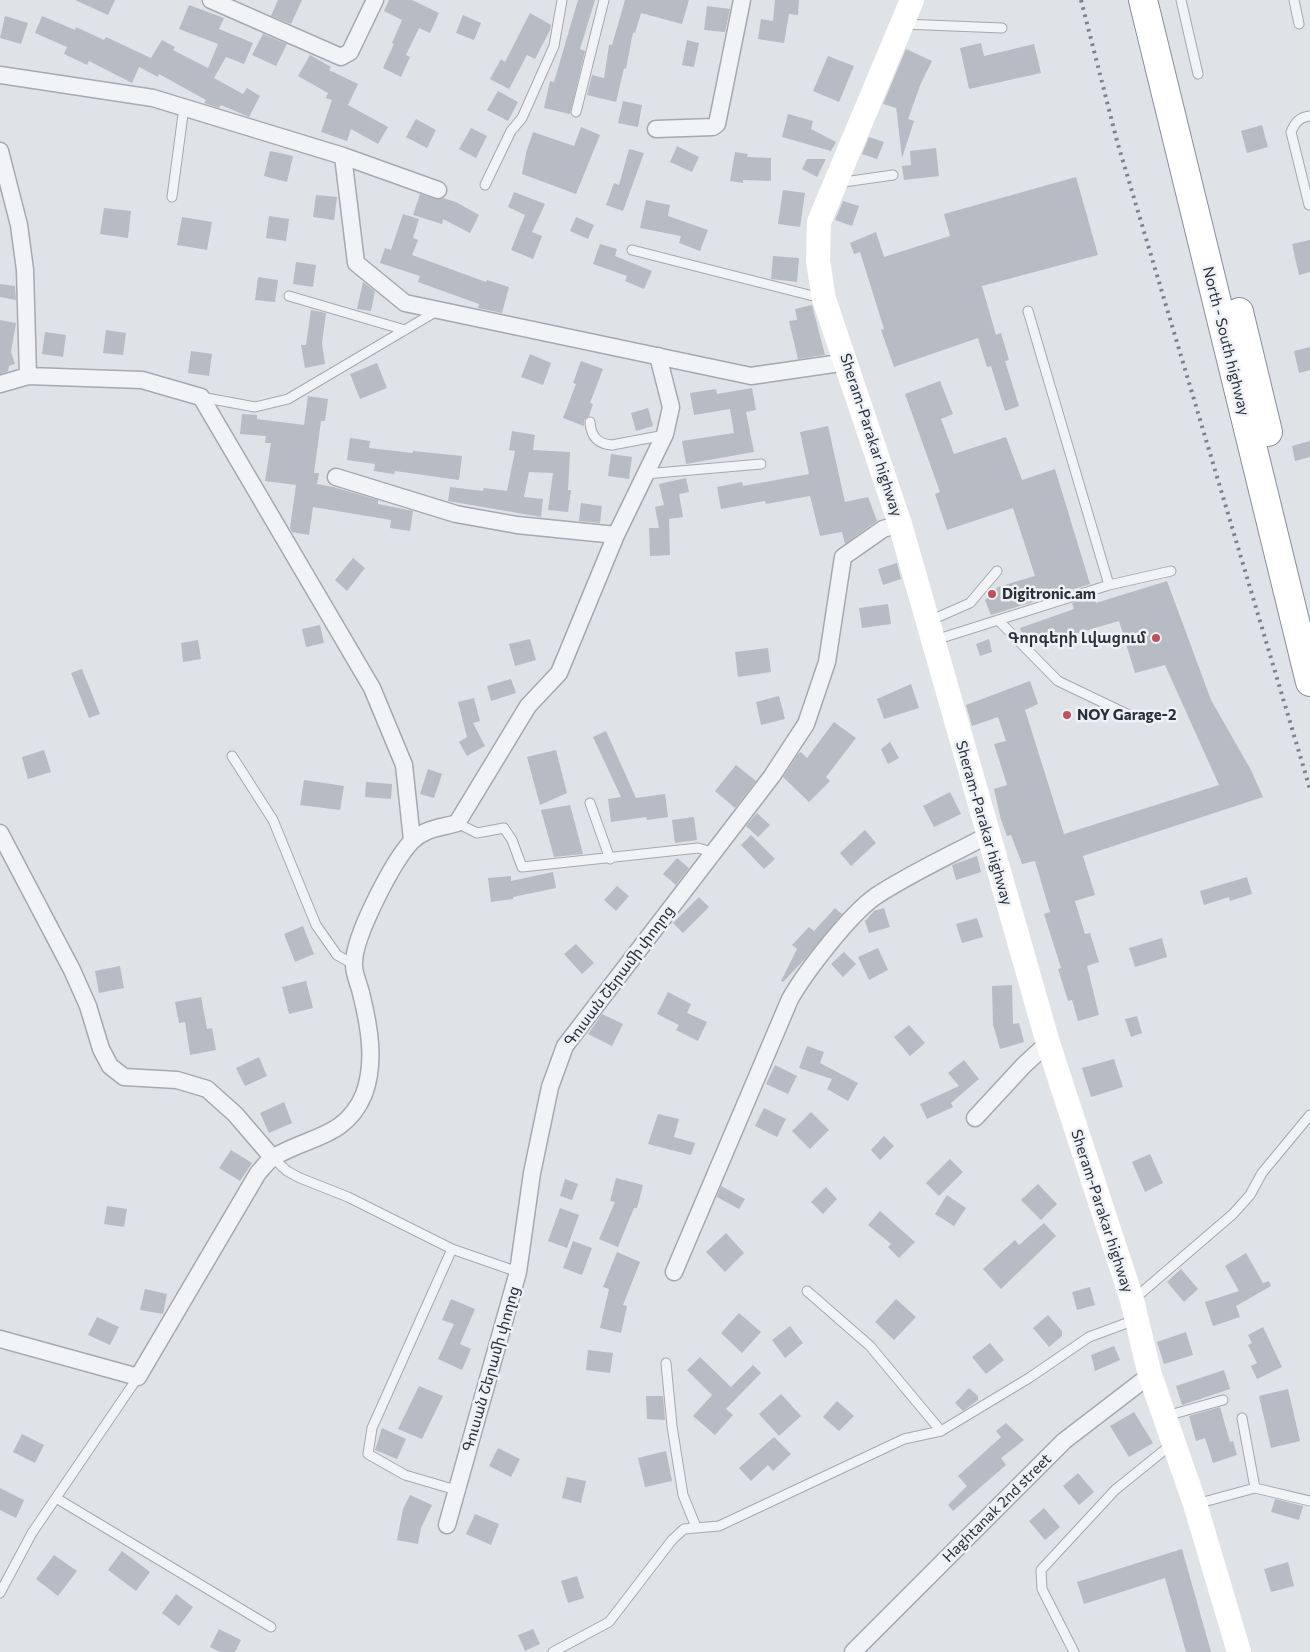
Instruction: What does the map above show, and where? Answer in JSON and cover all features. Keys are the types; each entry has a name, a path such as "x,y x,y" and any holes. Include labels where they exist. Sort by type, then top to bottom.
{"highway":[{"path":"1126,0 1135,18 1152,36"},
{"name":"North - South highway","path":"1143,0 1310,682"},
{"name":"North - South highway","path":"1163,0 1310,601"}],"street":[{"path":"211,0 341,57 350,52 375,0"},
{"path":"656,129 713,127 717,124 742,0"},
{"name":"Sheram-Parakar highway","path":"912,0 819,222 818,261 824,299 847,362 900,524 1048,1043 1134,1310 1150,1375 1172,1444 1195,1504 1239,1652"},
{"path":"0,75 153,98 343,156 438,190"},
{"path":"0,151 19,225 25,270 25,336 28,376"},
{"path":"343,156 356,262 405,303 751,376 847,362"},
{"path":"0,1339 138,1377 251,1184 272,1157 333,1132 352,1114 364,1095 372,1067 362,995 353,964 362,930 392,868 412,840 428,829 457,822 528,706 559,673 616,535 665,434 672,407 658,356"},
{"path":"0,384 28,376 142,380 201,397 372,688 404,765 412,840"},
{"path":"336,477 456,514 517,524 616,535"},
{"name":"Գուսան Շերամի փողոց","path":"446,1525 518,1272 532,1173 550,1087 565,1046 772,776 806,724 827,662 843,557 884,529 900,524"},
{"path":"0,833 72,970 88,1006 101,1049 110,1066 124,1077 177,1080 207,1090 235,1114 272,1157"},
{"path":"674,1272 790,999 801,979 859,910 876,896 988,834"},
{"path":"975,1118 1024,1065 1048,1043"},
{"name":"Haghtanak 2nd street","path":"853,1652 1064,1441 1150,1375"}],"lane":[{"path":"486,185 511,131 522,118 554,46 562,0"},
{"path":"576,112 604,0"},
{"path":"1181,0 1198,74"},
{"path":"1294,0 1299,24"},
{"path":"902,24 1002,28"},
{"path":"172,197 184,107"},
{"path":"1309,205 1291,132 1295,124 1303,116 1310,116"},
{"path":"835,184 893,175"},
{"path":"632,250 824,299"},
{"path":"289,296 405,330"},
{"path":"201,397 255,407 288,399 439,310"},
{"path":"1028,311 1109,585"},
{"path":"590,422 591,432 599,443 604,445 612,446 665,434"},
{"path":"645,474 761,464"},
{"path":"929,631 970,603 997,571"},
{"path":"929,631 998,620 1109,585 1171,571"},
{"path":"998,620 1058,681 1129,715"},
{"path":"232,756 273,820 316,925 337,955 353,964"},
{"path":"590,803 610,859"},
{"path":"457,822 477,834 504,828 512,840 522,867 698,848 712,852"},
{"path":"553,1652 609,1622 672,1540 684,1529 719,1526 904,1440 941,1432 1134,1310 1233,1214 1250,1195 1262,1173 1310,1115"},
{"path":"272,1157 287,1171 300,1178 348,1197 452,1249 518,1272"},
{"path":"452,1249 372,1428 368,1454 405,1476 456,1490"},
{"path":"807,1290 870,1346 941,1432"},
{"path":"666,1363 672,1426 683,1495 696,1527"},
{"path":"0,1593 32,1534 138,1377"},
{"path":"1164,1417 1223,1400"},
{"path":"1242,1418 1255,1488"},
{"path":"1074,1652 1042,1589 1041,1570 1115,1490 1172,1444"},
{"path":"1195,1504 1255,1488 1310,1501"},
{"path":"56,1498 271,1627"}],"building":[{"path":"75,0 115,0 108,15"},
{"path":"278,0 302,0 291,24 271,16"},
{"path":"389,0 412,0 439,13 430,33 419,28 406,55 410,57 401,77 383,68 402,20 384,11"},
{"path":"578,0 595,0 580,49 585,51 570,114 544,108 550,81 554,82"},
{"path":"625,0 689,0 682,24 641,13 635,33 633,32 626,69 624,68 616,102 587,95 592,75 604,78 609,45 612,45"},
{"path":"775,0 799,0 798,15 789,14 784,43 758,39 761,19 773,21"},
{"path":"189,5 224,18 219,29 253,43 244,64 226,57 214,78 243,94 247,88 260,96 249,117 221,105 219,108 204,103 206,100 159,74 158,77 139,67 132,83 89,61 87,65 64,54 67,47 35,33 42,16 75,30 76,27 104,40 106,37 151,58 162,40 175,47 173,50 208,68 218,44 179,29"},
{"path":"707,6 730,9 725,32 704,30"},
{"path":"530,13 551,25 550,30 535,59 527,55 509,89 490,79 501,59 505,62"},
{"path":"463,15 481,23 474,40 456,33"},
{"path":"5,16 28,23 21,44 0,38"},
{"path":"263,34 287,44 276,66 252,55"},
{"path":"687,40 699,43 694,67 682,65"},
{"path":"981,43 984,56 1034,44 1041,73 969,89 960,48"},
{"path":"906,49 932,61 921,83 908,119 914,121 902,158 896,106 896,108 883,104"},
{"path":"310,55 331,67 329,70 358,84 348,105 388,127 378,144 351,129 347,141 321,132 332,100 326,98 328,93 298,76"},
{"path":"828,56 854,66 839,102 813,91"},
{"path":"498,91 518,102 508,121 487,110"},
{"path":"623,101 642,105 638,127 618,123"},
{"path":"788,114 813,121 811,129 836,142 831,151 782,137"},
{"path":"416,119 436,130 427,148 406,137"},
{"path":"1262,125 1268,147 1247,153 1241,131"},
{"path":"581,127 600,135 576,194 522,174 533,132 574,146"},
{"path":"471,128 487,136 476,158 459,149"},
{"path":"869,137 884,142 877,159 862,154"},
{"path":"677,146 699,157 692,172 670,162"},
{"path":"936,148 939,176 904,180 902,166 911,165 910,151"},
{"path":"629,149 644,153 623,211 606,205 614,183 619,185"},
{"path":"270,151 293,156 287,182 264,176"},
{"path":"735,152 748,154 747,157 771,158 771,181 743,180 743,183 730,181"},
{"path":"807,159 826,159 817,177 802,169"},
{"path":"1076,177 1098,255 982,286 996,335 1001,333 1009,360 1005,361 1019,406 1005,411 991,366 987,367 978,338 894,367 881,330 884,329 860,252 854,254 850,243 876,232 884,257 950,236 944,214"},
{"path":"783,190 805,193 800,227 778,224"},
{"path":"514,192 545,204 532,232 542,236 533,259 511,250 525,215 508,207"},
{"path":"420,194 435,199 443,198 456,202 479,215 470,233 443,219 442,224 413,215"},
{"path":"316,195 337,197 334,220 313,217"},
{"path":"646,200 670,205 668,216 708,230 700,251 679,243 681,236 640,228"},
{"path":"843,201 859,206 852,226 835,220"},
{"path":"104,208 131,211 128,238 100,234"},
{"path":"403,214 419,219 413,238 418,240 412,255 486,282 487,280 509,287 502,313 478,308 479,304 418,282 420,276 380,263 385,248 391,250"},
{"path":"269,216 289,219 286,241 266,238"},
{"path":"182,217 212,222 207,250 177,245"},
{"path":"576,217 594,225 588,239 570,231"},
{"path":"1310,240 1310,272 1299,275 1292,244"},
{"path":"600,244 617,249 615,256 652,271 644,289 625,281 627,276 593,264"},
{"path":"773,256 799,258 797,282 771,279"},
{"path":"296,262 316,265 313,287 293,284"},
{"path":"258,277 278,280 275,302 255,300"},
{"path":"363,282 375,291 371,311 357,309"},
{"path":"0,284 15,286 16,300 0,297"},
{"path":"812,305 825,355 798,359 789,321 797,320 795,309"},
{"path":"311,310 326,313 322,343 325,364 305,368 301,345 306,345"},
{"path":"0,320 16,323 11,352 15,364 9,366 8,371 0,374"},
{"path":"106,330 126,333 123,355 103,353"},
{"path":"45,332 66,335 63,357 42,354"},
{"path":"1310,347 1310,370 1299,373 1294,351"},
{"path":"191,351 212,354 209,376 188,373"},
{"path":"530,354 551,363 543,385 521,377"},
{"path":"581,361 603,369 590,403 593,404 589,416 584,420 584,426 563,418 576,384 573,383"},
{"path":"377,363 387,388 360,399 350,374"},
{"path":"940,381 953,414 941,419 954,454 1006,437 1022,480 1055,469 1090,584 991,615 985,600 998,587 1035,576 1013,508 947,530 935,494 940,492 905,394"},
{"path":"752,388 756,410 746,412 754,452 686,464 682,441 734,433 730,409 694,415 690,393 716,389 717,394"},
{"path":"308,396 328,399 325,421 321,421 314,473 319,473 317,484 378,500 378,504 413,511 410,531 390,528 391,520 313,507 309,535 292,532 290,528 296,485 265,481 271,443 265,443 266,436 240,434 242,414 257,415 257,419 304,425"},
{"path":"648,408 653,426 636,431 631,413"},
{"path":"828,426 845,502 868,497 877,521 845,544 842,532 820,536 810,496 766,504 765,501 721,509 717,487 742,482 743,486 809,474 800,432"},
{"path":"512,431 535,435 533,450 570,452 568,490 571,490 568,512 548,510 553,473 529,472 524,497 543,499 541,517 448,501 450,487 483,491 484,488 507,491 515,451 509,450"},
{"path":"350,438 370,441 369,448 462,456 459,480 395,471 394,474 374,471 375,464 347,460"},
{"path":"1310,441 1310,457 1295,461 1292,446"},
{"path":"611,454 632,457 629,479 608,476"},
{"path":"686,478 689,492 679,494 683,517 669,519 670,555 650,556 649,528 659,528 655,507 664,505 659,484"},
{"path":"581,503 602,506 600,523 579,521"},
{"path":"353,558 365,568 347,591 335,580"},
{"path":"897,563 901,579 883,585 878,569"},
{"path":"1167,581 1211,700 1251,770 1263,797 1083,856 1095,895 1075,901 1085,934 1090,933 1099,962 1087,966 1099,1015 1078,1021 1072,1000 1068,1001 1058,969 1061,968 1044,914 1050,912 1035,861 1022,864 1011,835 1007,836 1001,820 994,789 1007,785 994,744 1006,741 998,717 972,726 966,705 1030,681 1038,704 1025,710 1064,834 1219,785 1165,665 1135,673 1119,621 1033,646 1022,635 1020,628 1074,609 1072,603 1094,596 1096,603"},
{"path":"888,604 891,624 862,628 859,608"},
{"path":"320,625 324,643 306,647 302,629"},
{"path":"530,639 536,660 515,666 509,644"},
{"path":"989,639 992,652 980,656 976,644"},
{"path":"198,640 201,659 183,662 181,643"},
{"path":"768,648 771,672 738,677 735,652"},
{"path":"82,669 100,714 89,718 71,673"},
{"path":"511,679 516,693 491,701 487,686"},
{"path":"911,684 919,708 884,719 877,699"},
{"path":"779,696 785,719 761,725 756,702"},
{"path":"474,698 480,721 473,723 485,746 467,756 459,742 467,737 458,702"},
{"path":"834,722 856,738 826,777 830,781 809,802 783,777 798,754 801,752 807,758"},
{"path":"606,731 636,798 665,794 668,817 647,820 646,817 611,822 608,799 621,797 593,737"},
{"path":"890,742 899,758 888,764 881,749"},
{"path":"44,750 51,772 28,779 22,757"},
{"path":"556,750 567,793 540,805 527,757"},
{"path":"736,765 756,781 735,808 715,791"},
{"path":"428,769 442,774 434,798 420,794"},
{"path":"304,780 344,786 340,810 300,805"},
{"path":"366,782 392,784 391,799 365,797"},
{"path":"950,792 961,814 934,827 923,806"},
{"path":"570,805 583,854 554,857 541,810"},
{"path":"757,813 770,825 758,837 746,826"},
{"path":"694,817 697,840 675,843 672,820"},
{"path":"865,830 876,843 851,866 840,853"},
{"path":"751,835 775,859 764,869 741,845"},
{"path":"977,856 981,872 956,880 952,865"},
{"path":"677,858 689,868 676,885 663,874"},
{"path":"553,872 556,888 513,897 513,899 491,902 488,878 511,876 511,881"},
{"path":"1247,877 1252,894 1230,901 1229,897 1204,905 1200,891"},
{"path":"617,886 629,896 616,911 604,900"},
{"path":"699,897 709,907 683,933 673,923"},
{"path":"835,908 842,914 803,961 783,982 781,981 797,949 792,945 809,927 814,931"},
{"path":"884,908 890,927 869,933 865,921 874,911"},
{"path":"977,918 983,937 962,943 956,924"},
{"path":"303,926 314,954 295,962 284,934"},
{"path":"1162,938 1167,957 1135,967 1129,948"},
{"path":"576,944 594,963 582,974 564,954"},
{"path":"878,948 888,970 869,980 858,957"},
{"path":"844,952 856,964 843,977 831,964"},
{"path":"120,966 124,988 99,993 95,971"},
{"path":"306,981 313,1008 289,1014 282,987"},
{"path":"1012,985 1013,1024 1019,1023 1024,1042 1000,1049 993,1024 992,986"},
{"path":"668,992 691,1004 687,1013 707,1022 698,1041 676,1030 679,1025 657,1014"},
{"path":"201,997 207,1029 212,1028 216,1050 190,1055 185,1022 179,1023 175,1002"},
{"path":"602,1014 623,1024 612,1046 588,1034"},
{"path":"1137,1016 1142,1033 1131,1037 1125,1019"},
{"path":"909,1025 925,1043 910,1056 894,1037"},
{"path":"807,1046 824,1052 820,1063 858,1083 848,1101 827,1089 832,1079 799,1068"},
{"path":"259,1057 267,1076 245,1086 236,1068"},
{"path":"1114,1059 1123,1087 1091,1097 1082,1068"},
{"path":"964,1060 979,1079 951,1103 953,1107 927,1119 920,1104 959,1086 948,1073"},
{"path":"775,1065 797,1076 788,1094 766,1084"},
{"path":"284,1102 292,1123 269,1133 260,1113"},
{"path":"764,1108 786,1119 777,1137 755,1126"},
{"path":"811,1112 829,1130 810,1149 792,1131"},
{"path":"658,1114 679,1119 674,1137 695,1143 691,1155 648,1144"},
{"path":"884,1136 894,1146 880,1160 871,1150"},
{"path":"231,1150 252,1163 240,1181 219,1168"},
{"path":"1150,1154 1163,1183 1145,1192 1132,1162"},
{"path":"950,1159 963,1172 939,1196 926,1183"},
{"path":"616,1178 643,1185 637,1208 634,1208 618,1247 599,1239 615,1202 610,1201"},
{"path":"565,1179 578,1184 572,1200 560,1196"},
{"path":"1038,1184 1057,1204 1041,1220 1021,1200"},
{"path":"721,1186 745,1199 739,1209 717,1197"},
{"path":"826,1187 837,1199 823,1214 811,1202"},
{"path":"947,1195 966,1208 954,1226 935,1214"},
{"path":"107,1206 127,1209 124,1227 104,1224"},
{"path":"560,1208 579,1215 567,1248 548,1241"},
{"path":"880,1211 915,1242 899,1258 888,1247 891,1244 868,1225"},
{"path":"1044,1223 1056,1236 1001,1289 983,1269 1015,1240 1019,1245"},
{"path":"726,1233 744,1253 725,1272 706,1252"},
{"path":"573,1241 592,1248 582,1275 563,1268"},
{"path":"617,1252 640,1262 623,1305 627,1306 621,1333 600,1328 609,1289 603,1287"},
{"path":"1246,1253 1263,1283 1269,1281 1271,1286 1236,1306 1240,1317 1213,1326 1205,1302 1239,1291 1225,1266"},
{"path":"1181,1269 1198,1289 1184,1302 1167,1282"},
{"path":"1090,1287 1095,1305 1077,1310 1072,1292"},
{"path":"145,1289 167,1294 163,1314 140,1310"},
{"path":"451,1299 475,1309 460,1344 471,1349 462,1370 438,1359 454,1324 442,1320"},
{"path":"896,1299 916,1317 894,1340 875,1322"},
{"path":"739,1313 761,1332 742,1353 721,1333"},
{"path":"1048,1315 1062,1331 1062,1336 1049,1347 1033,1328"},
{"path":"97,1317 119,1327 110,1345 88,1335"},
{"path":"790,1326 803,1343 785,1358 772,1340"},
{"path":"1263,1327 1282,1367 1257,1379 1251,1366 1257,1363 1248,1345 1252,1343 1248,1335"},
{"path":"1186,1332 1193,1355 1164,1364 1157,1342"},
{"path":"990,1343 1004,1360 986,1374 972,1357"},
{"path":"1114,1346 1120,1360 1095,1371 1091,1355"},
{"path":"588,1350 613,1353 610,1373 586,1370"},
{"path":"700,1357 731,1387 753,1365 761,1373 726,1409 733,1415 715,1435 693,1416 712,1395 687,1370"},
{"path":"1224,1370 1230,1389 1182,1405 1176,1386"},
{"path":"419,1386 443,1396 422,1439 398,1429"},
{"path":"969,1388 978,1396 978,1400 963,1411 955,1403"},
{"path":"1288,1389 1300,1441 1271,1448 1259,1396"},
{"path":"781,1394 801,1416 779,1436 759,1414"},
{"path":"646,1396 663,1396 665,1420 647,1419"},
{"path":"837,1401 854,1416 839,1431 823,1417"},
{"path":"1220,1407 1230,1442 1233,1441 1237,1455 1213,1463 1205,1438 1196,1441 1189,1416"},
{"path":"1134,1412 1153,1443 1129,1457 1110,1426"},
{"path":"1006,1423 1024,1440 1001,1458 1006,1465 953,1511 948,1505 967,1486 958,1476 1001,1437 996,1431"},
{"path":"382,1428 406,1439 397,1459 375,1450"},
{"path":"22,1434 44,1445 35,1463 13,1452"},
{"path":"774,1437 791,1454 773,1471 768,1465 751,1481 739,1468"},
{"path":"498,1448 520,1459 511,1477 489,1466"},
{"path":"666,1451 672,1481 645,1487 638,1458"},
{"path":"1078,1473 1094,1492 1079,1505 1063,1486"},
{"path":"567,1477 586,1481 581,1503 562,1498"},
{"path":"0,1488 24,1500 16,1518 0,1510"},
{"path":"410,1495 432,1505 421,1528 418,1544 397,1540 403,1509"},
{"path":"1275,1499 1303,1506 1299,1520 1271,1512"},
{"path":"1044,1508 1060,1527 1045,1540 1029,1521"},
{"path":"475,1514 499,1524 491,1545 466,1534"},
{"path":"1182,1549 1211,1652 1186,1652 1165,1578 1084,1604 1077,1582"},
{"path":"122,1551 150,1572 136,1591 108,1570"},
{"path":"54,1555 77,1571 58,1596 36,1579"},
{"path":"1288,1562 1294,1586 1271,1592 1264,1569"},
{"path":"577,1576 584,1598 568,1603 561,1581"},
{"path":"176,1594 193,1607 179,1626 162,1613"},
{"path":"219,1629 241,1640 235,1652 220,1652 210,1647"},
{"path":"533,1629 540,1644 525,1651 518,1635"}],"railway":[{"path":"1081,0 1117,141 1310,789"}],"place":[{"name":"Digitronic.am","path":"992,594"},
{"name":"Գորգերի Լվացում","path":"1156,638"},
{"name":"NOY Garage-2","path":"1067,715"}]}
